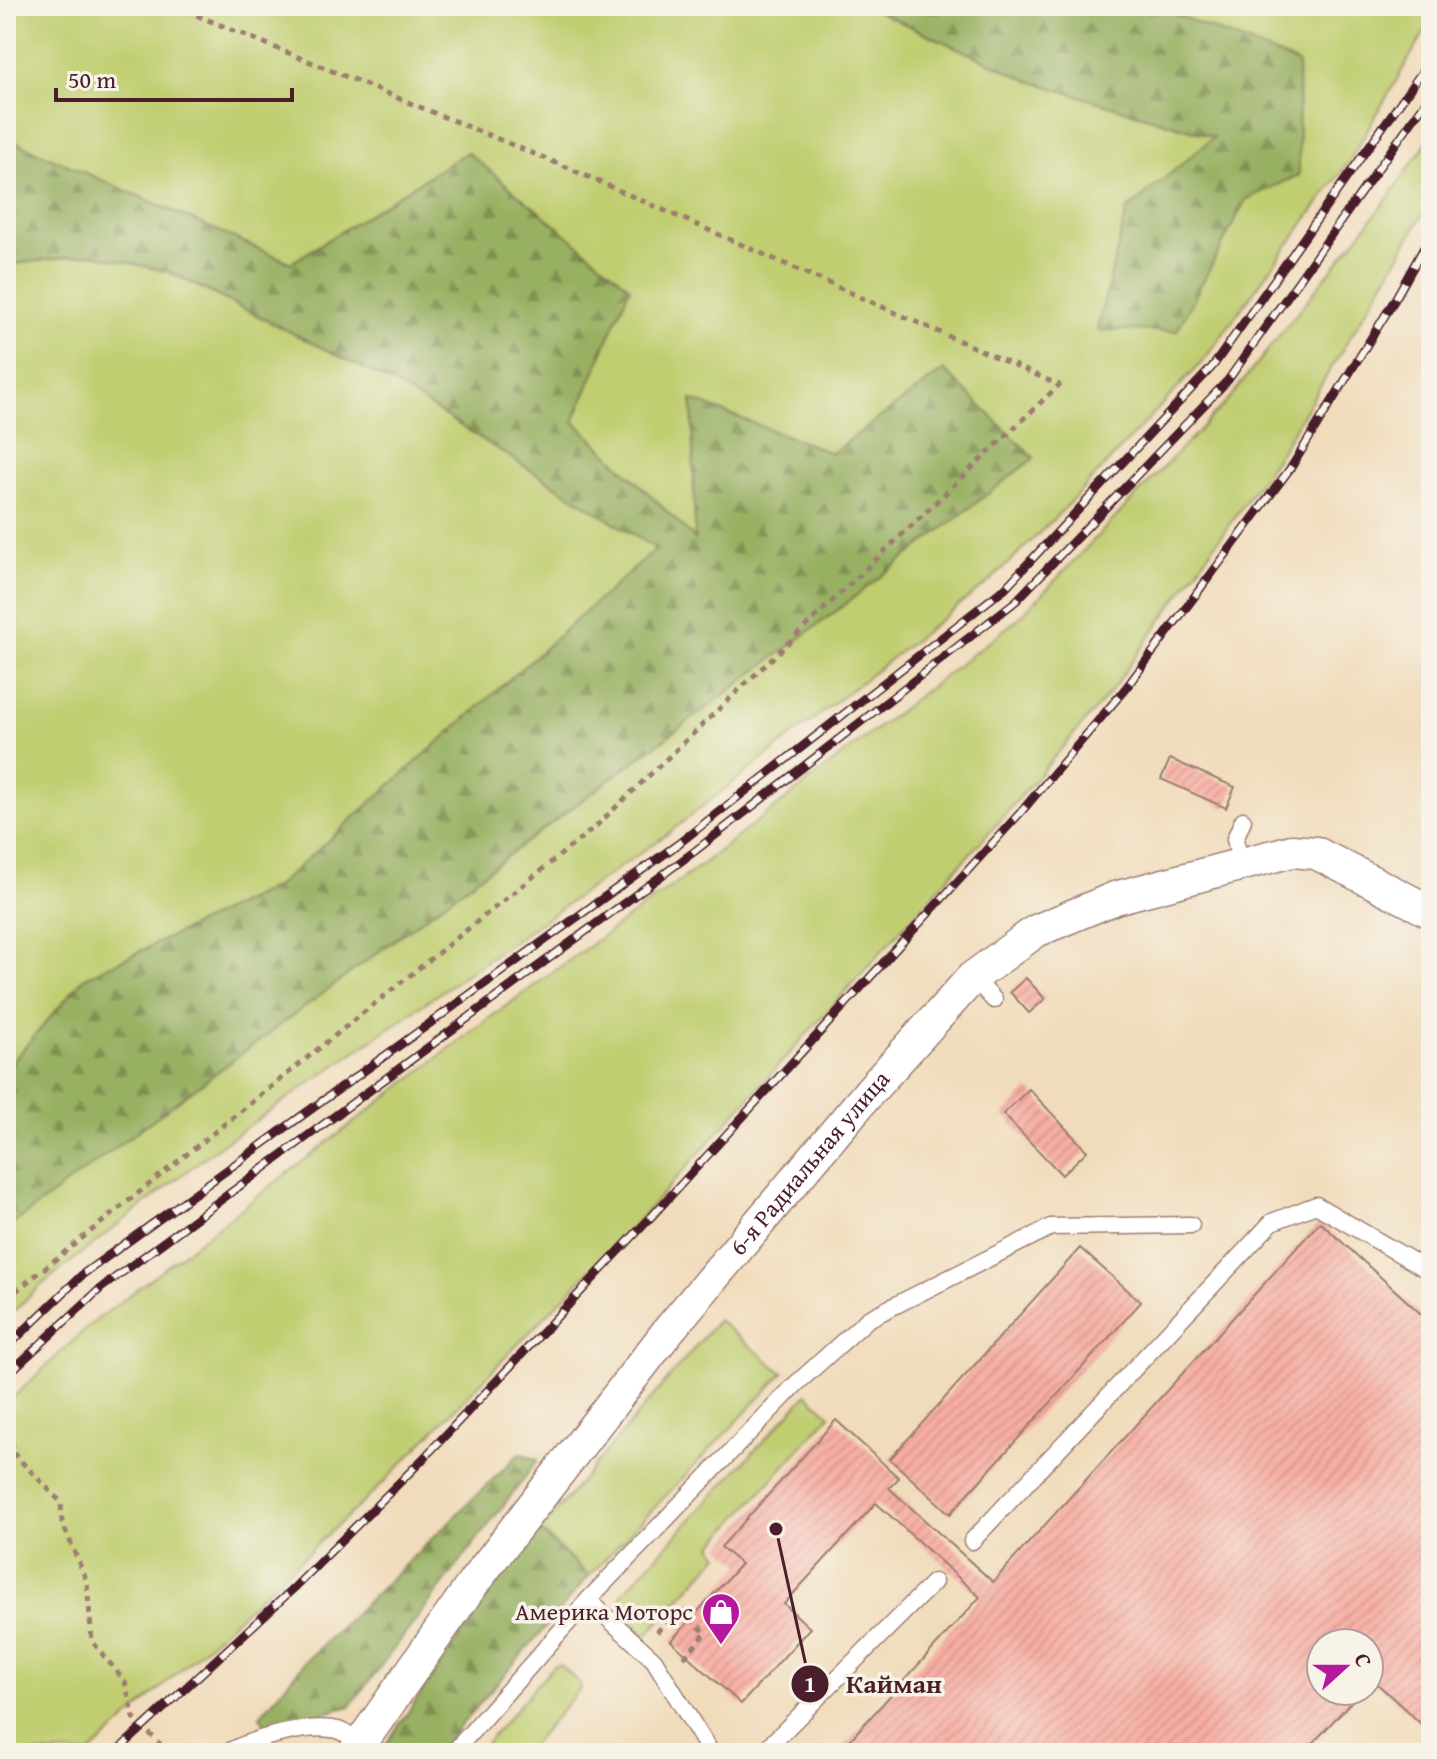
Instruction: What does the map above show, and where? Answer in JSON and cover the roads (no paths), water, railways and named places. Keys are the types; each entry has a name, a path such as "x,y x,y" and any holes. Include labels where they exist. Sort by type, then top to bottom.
{"street":[{"name":"6-я Радиальная улица","path":"357,1748 474,1582 668,1331 870,1091 984,989 1036,931 1115,898 1292,851 1316,853 1431,912"}],"lane":[{"path":"1241,865 1235,839 1243,820"},
{"path":"972,1541 1272,1222 1316,1205 1431,1272"},
{"path":"453,1753 588,1600 796,1384 868,1319 1051,1227 1191,1225"},
{"path":"762,1753 934,1582"},
{"path":"588,1600 654,1660 711,1753"},
{"path":"226,1753 244,1743 293,1730 338,1730 357,1748"}],"railway":[{"path":"6,1348 83,1274 678,844 1005,588 1213,366 1431,59"},
{"path":"6,1376 101,1288 695,851 1016,601 1228,380 1431,94"},
{"path":"115,1753 295,1587 422,1460 653,1215 1021,812 1126,688 1292,466 1431,235"}],"place":[{"name":"Кайман","path":"776,1529"},
{"name":"Америка Моторс","path":"721,1646"}]}
